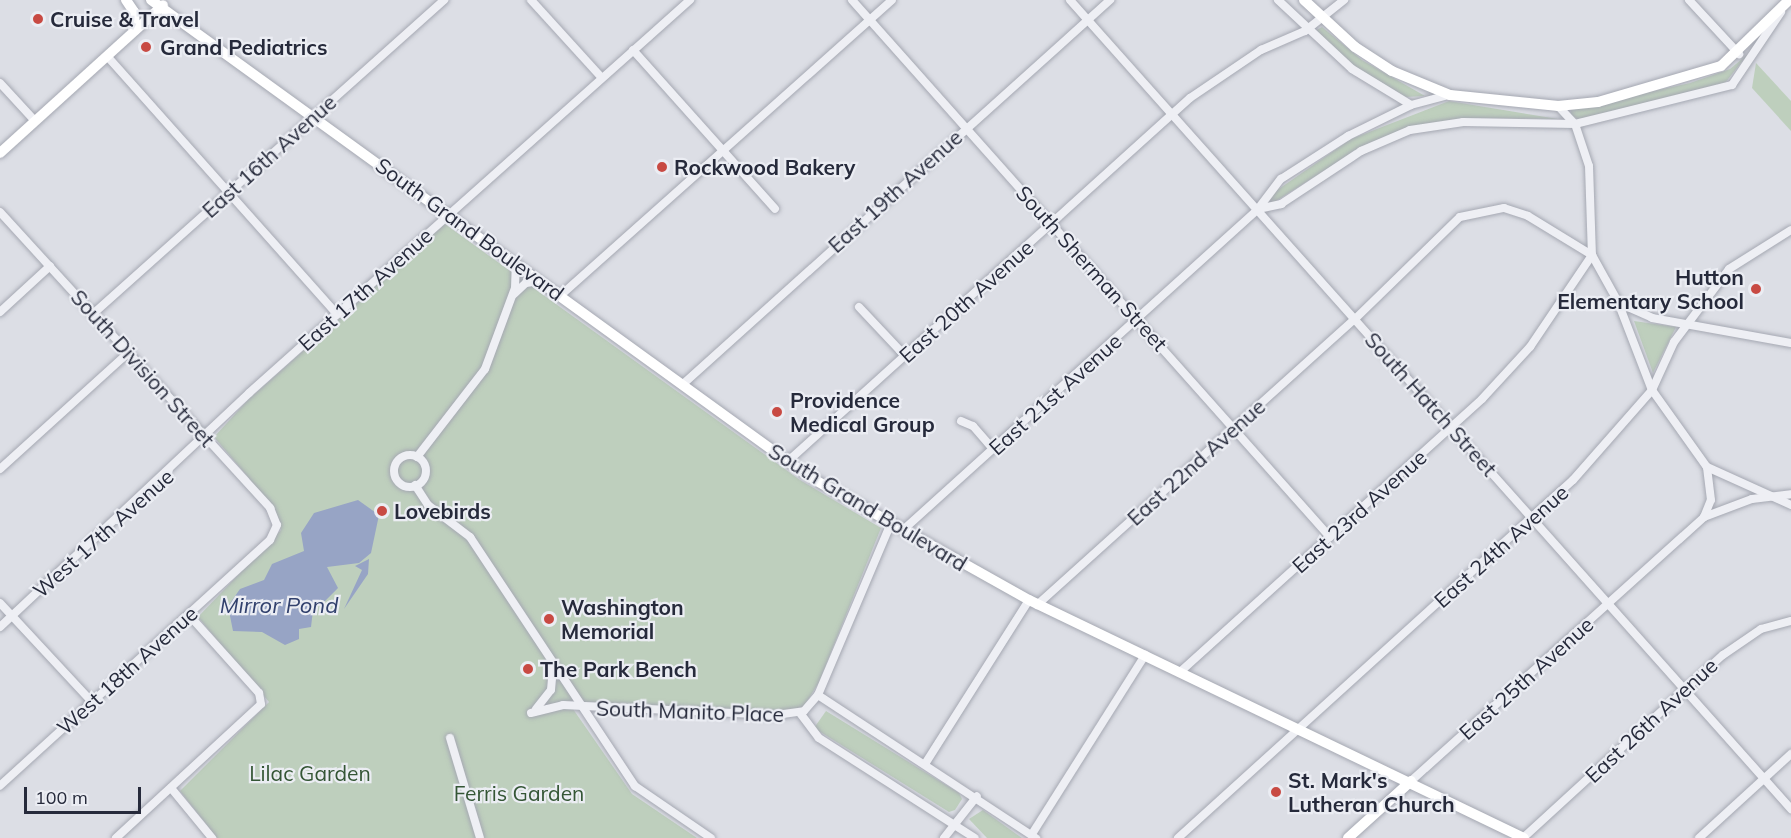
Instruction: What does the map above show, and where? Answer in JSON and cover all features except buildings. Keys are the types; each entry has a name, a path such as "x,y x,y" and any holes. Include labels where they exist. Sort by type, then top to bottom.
{"main road":[{"path":"126,0 135,14 135,30"},
{"name":"South Grand Boulevard","path":"151,0 166,2 314,116 516,261 786,462 1033,603 1411,781 1524,838"},
{"path":"1304,0 1321,19 1392,71 1450,94 1558,106 1667,84 1739,54 1787,3"},
{"path":"0,153 166,2"},
{"name":"East 25th Avenue","path":"1348,838 1411,781"}],"street":[{"name":"East 16th Avenue","path":"94,313 444,0"},
{"path":"531,0 602,78"},
{"name":"East 17th Avenue","path":"207,438 337,314 690,0"},
{"name":"South Sherman Street","path":"852,0 1330,537"},
{"path":"561,295 892,0"},
{"name":"South Hatch Street","path":"1070,0 1791,809"},
{"name":"East 19th Avenue","path":"682,385 966,127 1110,0"},
{"path":"1278,0 1305,31 1352,69 1411,105"},
{"name":"East 20th Avenue","path":"786,462 1173,114 1229,69 1305,31 1344,0"},
{"path":"1689,0 1739,54"},
{"path":"1258,209 1281,204 1388,138 1445,123 1575,124 1670,105 1737,82 1787,3"},
{"path":"633,50 775,209"},
{"path":"107,56 337,314"},
{"path":"0,83 35,121"},
{"path":"1258,209 1269,189 1298,166 1411,105 1450,94"},
{"path":"1558,106 1575,124 1592,192 1592,255 1618,302 1652,390 1707,467 1711,500 1704,517"},
{"name":"East 22nd Avenue","path":"926,764 1033,603 1355,319 1448,225 1473,212 1504,208 1528,216 1592,255"},
{"name":"East 21st Avenue","path":"903,530 1258,209"},
{"name":"South Division Street","path":"0,212 272,511 277,528"},
{"name":"East 24th Avenue","path":"1178,838 1589,464 1652,390 1688,321 1729,269 1791,230"},
{"name":"East 23rd Avenue","path":"1180,672 1452,428 1530,347 1592,255"},
{"path":"415,485 403,485 394,471 400,459 417,457 481,377 512,298 516,261"},
{"path":"0,312 50,266"},
{"path":"512,298 526,283 542,281"},
{"path":"1618,302 1652,318 1688,321 1791,344"},
{"path":"859,307 905,356"},
{"path":"0,469 129,352"},
{"path":"961,422 973,426 993,449"},
{"name":"West 17th Avenue","path":"0,627 207,438"},
{"path":"415,485 425,471 417,457"},
{"path":"1707,467 1791,505"},
{"path":"415,485 428,505 470,537 553,666 635,786 711,838"},
{"path":"1773,496 1791,494"},
{"name":"East 25th Avenue","path":"1411,781 1704,517 1773,496"},
{"path":"891,522 818,695 800,713 813,734 975,838"},
{"name":"West 18th Avenue","path":"0,786 188,614 277,528"},
{"path":"0,603 92,702"},
{"path":"117,838 262,701 188,614"},
{"name":"East 26th Avenue","path":"1524,838 1686,690 1751,636 1791,621"},
{"path":"818,695 977,796 1034,836 1145,656"},
{"name":"South Manito Place","path":"553,666 549,693 531,713 559,705 800,713"},
{"path":"450,738 480,838"},
{"path":"1699,838 1791,754"},
{"path":"171,788 212,838"},
{"path":"944,838 958,825 977,796"}],"green space":[{"path":"1322,27 1362,60 1425,96 1406,97 1356,68 1315,31"},
{"path":"1748,54 1725,83 1618,112 1578,119 1571,115 1571,109 1690,83 1730,69"},
{"path":"1756,63 1791,101 1791,131 1752,88"},
{"path":"1449,101 1558,119 1469,118 1410,127 1357,150 1268,206 1267,197 1351,139"},
{"path":"445,224 800,480 881,528 819,682 803,708 787,712 585,702 573,709 632,794 697,838 217,838 180,791 269,702 198,617 281,530 275,509 214,437 248,400"},
{"path":"1634,321 1676,327 1653,373"},
{"path":"826,711 959,793 962,799 955,810 949,812 814,728"},
{"path":"983,810 1022,838 987,838 969,819"}],"water":[{"name":"Mirror Pond","path":"358,500 379,515 371,553 359,563 327,567 338,588 323,603 314,602 311,627 299,629 299,639 285,645 262,632 233,631 228,606 240,589 264,580 272,564 304,551 301,533 314,513"},
{"path":"369,559 368,574 344,609 362,570 355,566"}],"place":[{"name":"Cruise & Travel","path":"38,19"},
{"name":"Grand Pediatrics","path":"146,47"},
{"name":"Rockwood Bakery","path":"662,167"},
{"name":"Hutton Elementary School","path":"1756,289"},
{"name":"Providence Medical Group","path":"777,412"},
{"name":"Lovebirds","path":"382,511"},
{"name":"Washington Memorial","path":"549,619"},
{"name":"The Park Bench","path":"528,669"},
{"name":"St. Mark's Lutheran Church","path":"1276,792"}],"park label":[{"name":"Lilac Garden","path":"310,773"},
{"name":"Ferris Garden","path":"519,793"}]}
